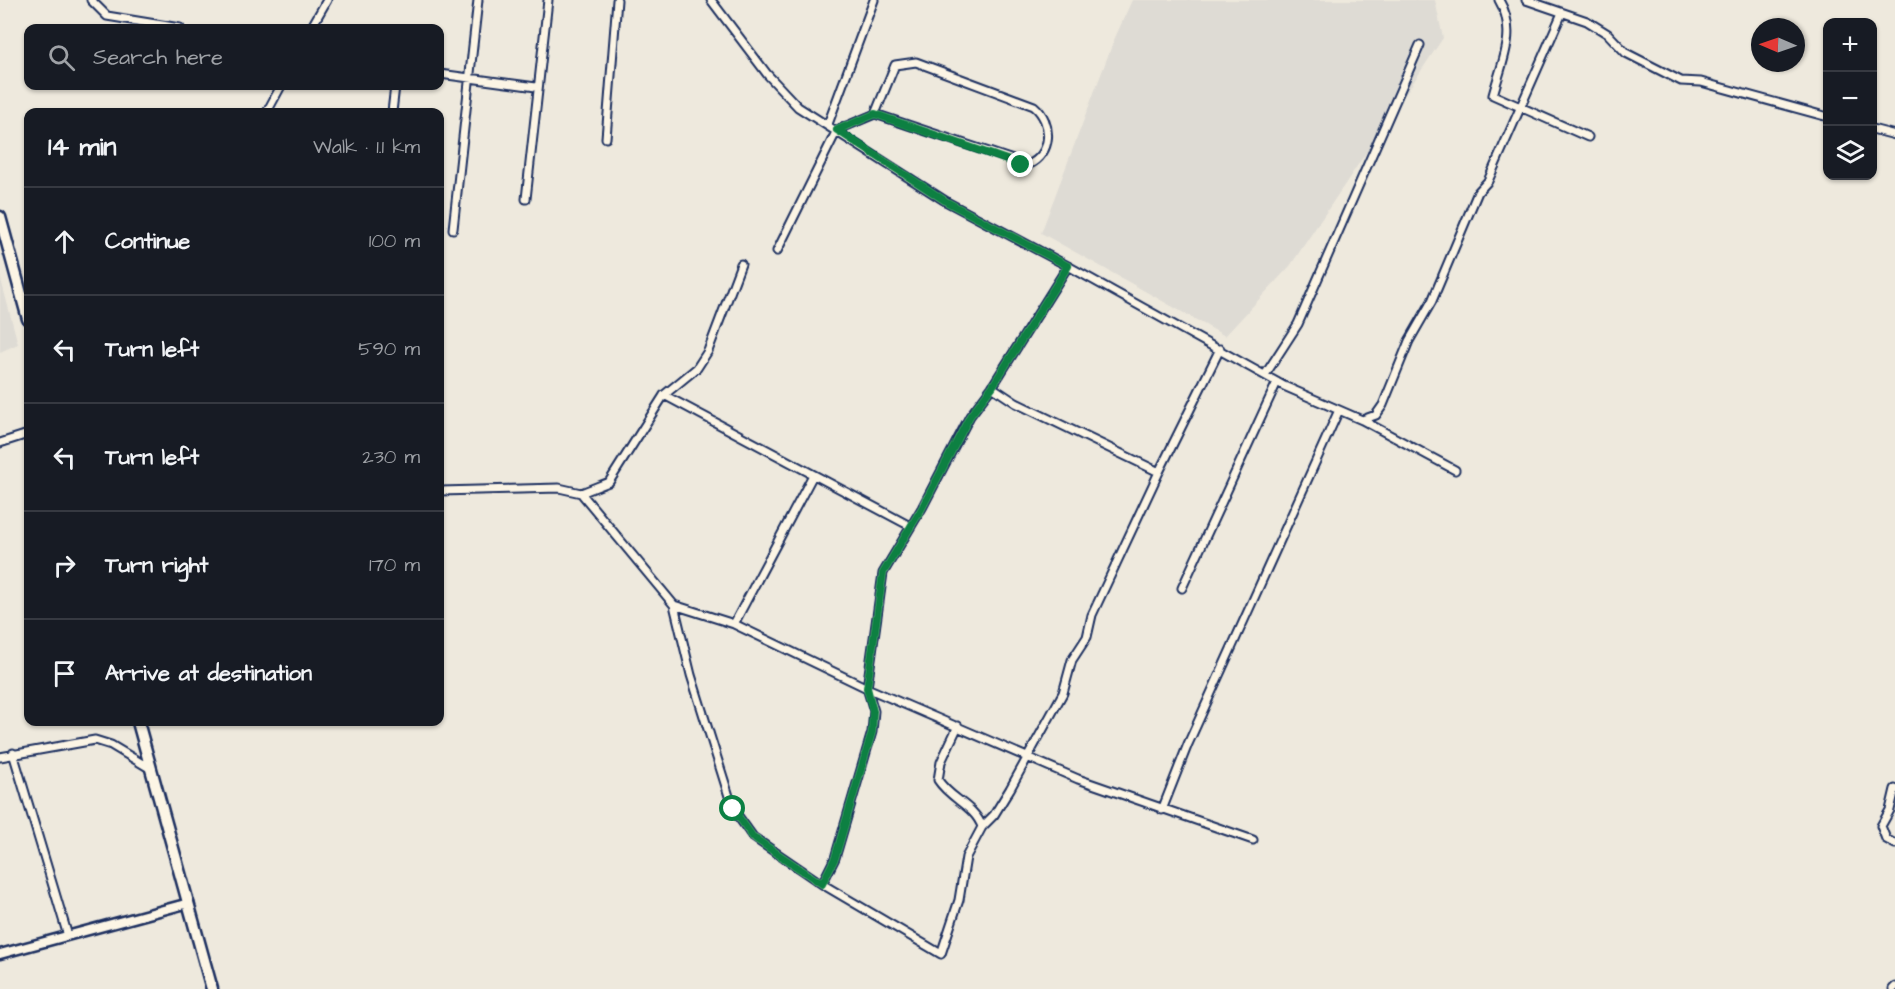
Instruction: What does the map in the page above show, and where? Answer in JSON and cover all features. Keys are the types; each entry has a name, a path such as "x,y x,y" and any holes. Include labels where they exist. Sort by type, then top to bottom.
{"main road":[{"path":"0,217 24,304"},
{"path":"139,726 212,989"}],"street":[{"path":"91,0 107,16 156,24"},
{"path":"313,24 327,0"},
{"path":"453,229 478,0"},
{"path":"526,199 536,87 548,0"},
{"path":"606,138 617,0"},
{"path":"711,0 767,74 798,107 947,202 1277,382 1362,420 1455,470"},
{"path":"828,124 874,0"},
{"path":"1499,0 1507,14 1510,32 1493,95 1588,137"},
{"path":"1526,0 1541,2 1562,13 1587,21 1608,34 1626,53 1681,81 1701,82 1823,116"},
{"path":"1362,420 1376,415 1383,405 1409,341 1432,301 1478,192 1488,181 1562,13"},
{"path":"1265,375 1298,324 1420,45"},
{"path":"777,251 837,130 875,114 1021,165 1028,165 1038,159 1044,150 1048,130 1042,113 1034,106 916,62 895,65 875,114"},
{"path":"444,75 536,87"},
{"path":"269,108 279,90"},
{"path":"392,108 395,90"},
{"path":"1877,130 1894,134"},
{"path":"444,491 559,488 581,493 609,482 664,395 697,368 708,351 741,264"},
{"path":"822,884 835,858 872,732 873,711 867,688 883,573 970,416 992,387 1068,266"},
{"path":"581,493 617,532 674,605 691,675 733,809 753,837 822,884 941,954 959,900 966,858 982,827 994,815 1029,756 1063,693 1072,660 1087,637 1092,615 1220,349"},
{"path":"1182,588 1277,382"},
{"path":"992,387 1016,403 1159,472"},
{"path":"664,395 909,526"},
{"path":"1162,810 1188,744 1198,727 1339,410"},
{"path":"0,443 24,436"},
{"path":"734,624 813,474"},
{"path":"674,605 734,624 867,688 1029,756 1077,779 1253,840"},
{"path":"958,726 941,762 938,780 946,792 978,815 982,827"},
{"path":"0,757 95,740 111,745 151,769"},
{"path":"13,753 68,936"},
{"path":"1895,789 1890,810 1881,826 1886,839 1895,844"},
{"path":"0,954 189,903"}],"shaded area":[{"path":"1132,0 1435,0 1443,38 1290,266 1225,336 1041,233 1114,40"},
{"path":"0,276 18,344 0,352"}],"route":[{"path":"733,809 753,837 822,884 835,858 872,732 873,711 867,688 883,573 909,526 922,508 970,416 992,387 1068,266 947,202 837,130 875,114 1021,165"}]}
